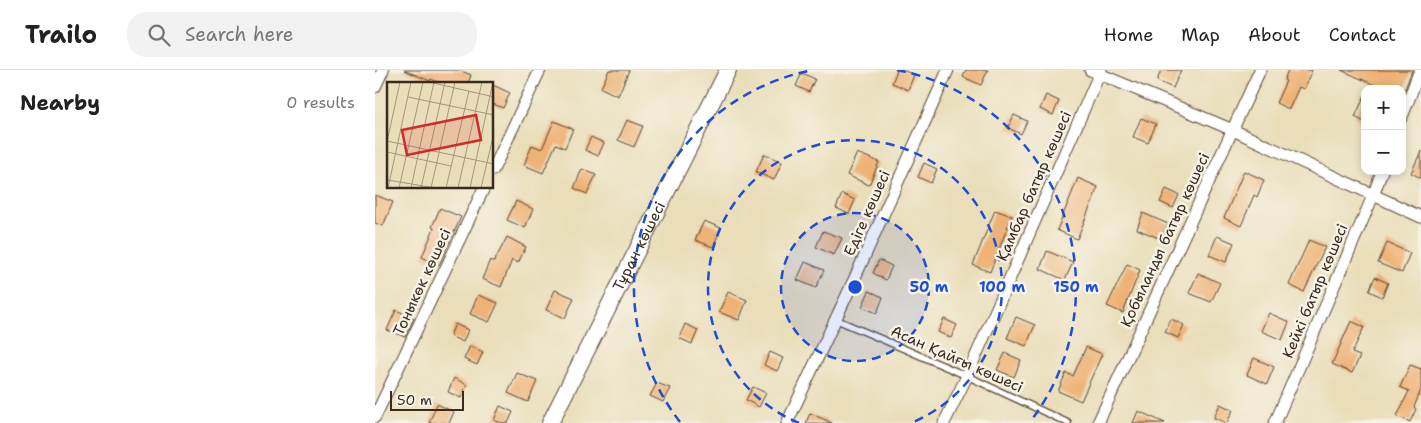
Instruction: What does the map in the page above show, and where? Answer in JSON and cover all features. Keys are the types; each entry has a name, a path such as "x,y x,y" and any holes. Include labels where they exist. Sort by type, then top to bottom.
{"street":[{"path":"375,87 383,70"},
{"path":"494,168 540,70"},
{"name":"Тұран көшесі","path":"550,423 727,70"},
{"name":"Едіге көшесі","path":"787,423 853,282 948,70"},
{"name":"Қобыланды батыр көшесі","path":"1098,423 1260,70"},
{"path":"1406,107 1420,70"},
{"path":"1097,71 1233,130 1421,217"},
{"name":"Қамбар батыр көшесі","path":"944,423 967,376 1097,71"},
{"name":"Кейкі батыр көшесі","path":"1275,423 1381,175"},
{"name":"Тоныкөк көшесі","path":"375,417 484,189"}],"lane":[{"name":"Асан Қайғы көшесі","path":"835,319 967,376 1069,423"}],"building":[{"path":"404,70 459,70 471,75 469,82 438,82 431,79 430,81"},
{"path":"609,70 629,70 618,96 601,88"},
{"path":"897,70 903,70 914,75 908,90 892,83"},
{"path":"966,70 988,70 981,85 963,77"},
{"path":"1161,70 1181,70 1173,88 1157,81"},
{"path":"1288,70 1312,70 1304,89 1299,87 1289,109 1276,103 1286,81 1284,80"},
{"path":"1341,70 1412,70 1406,86 1375,85"},
{"path":"802,73 815,79 809,92 796,86"},
{"path":"494,85 510,93 503,108 494,104"},
{"path":"1046,95 1059,101 1053,115 1040,109"},
{"path":"1361,104 1361,120 1355,117"},
{"path":"1014,115 1027,121 1021,134 1008,128"},
{"path":"1141,118 1156,124 1148,143 1133,137"},
{"path":"627,120 643,126 634,147 618,140"},
{"path":"554,121 573,129 565,148 556,144 543,173 524,165 532,145 542,149"},
{"path":"591,137 604,143 598,156 585,150"},
{"path":"1421,151 1421,178 1411,173"},
{"path":"857,153 879,162 869,185 847,175"},
{"path":"764,154 782,162 774,180 756,172"},
{"path":"924,163 937,169 931,183 918,177"},
{"path":"582,169 596,175 587,194 574,188"},
{"path":"1244,171 1264,180 1257,197 1254,195 1241,226 1224,218"},
{"path":"1078,178 1098,187 1077,239 1057,230"},
{"path":"1166,189 1179,195 1173,208 1160,202"},
{"path":"842,194 855,200 849,214 836,208"},
{"path":"375,195 393,202 383,226 375,223"},
{"path":"516,201 533,209 525,228 507,220"},
{"path":"440,208 461,217 439,265 422,257"},
{"path":"995,210 1012,216 990,272 973,265"},
{"path":"1143,213 1168,224 1161,239 1137,229"},
{"path":"704,221 721,228 713,247 695,240"},
{"path":"823,231 842,238 834,255 816,247"},
{"path":"1217,236 1234,243 1226,262 1209,255"},
{"path":"507,237 526,247 518,263 512,260 501,287 482,279 490,260 494,262"},
{"path":"1309,240 1325,247 1304,292 1289,285"},
{"path":"1387,243 1410,253 1402,273 1378,263"},
{"path":"1047,251 1073,262 1065,280 1040,269"},
{"path":"879,260 892,266 886,280 873,273"},
{"path":"805,262 824,270 816,288 797,280"},
{"path":"1127,264 1140,270 1123,313 1107,306"},
{"path":"1198,273 1220,283 1211,302 1189,293"},
{"path":"1375,277 1388,283 1382,297 1369,291"},
{"path":"555,290 574,298 565,318 546,310"},
{"path":"869,291 883,297 877,313 862,307"},
{"path":"728,292 747,300 739,320 719,312"},
{"path":"478,295 498,303 489,322 470,314"},
{"path":"396,310 414,318 405,337 387,330"},
{"path":"1269,313 1289,322 1282,340 1261,331"},
{"path":"1016,317 1035,325 1026,346 1007,338"},
{"path":"944,319 957,325 951,338 938,332"},
{"path":"1171,319 1184,325 1178,338 1165,332"},
{"path":"1351,321 1364,327 1352,353 1360,356 1352,373 1332,364"},
{"path":"455,324 468,330 463,342 450,336"},
{"path":"685,324 698,330 692,344 679,338"},
{"path":"470,346 483,352 477,365 464,359"},
{"path":"1086,347 1102,354 1081,401 1058,391 1066,373 1073,376"},
{"path":"770,352 783,358 777,371 764,365"},
{"path":"1005,353 1021,360 1014,377 997,370"},
{"path":"1254,358 1274,367 1267,384 1247,375"},
{"path":"1410,365 1421,369 1421,390 1410,422 1397,416 1409,391 1400,387"},
{"path":"517,373 537,381 528,402 508,393"},
{"path":"454,378 467,385 461,398 448,392"},
{"path":"657,383 670,388 663,402 650,396"},
{"path":"753,387 766,393 759,407 746,400"},
{"path":"437,404 454,412 449,423 429,423"},
{"path":"1220,404 1233,410 1227,423 1214,418"},
{"path":"500,406 513,412 508,423 494,420"},
{"path":"1138,411 1165,423 1133,423"},
{"path":"810,413 832,423 806,423"}]}
